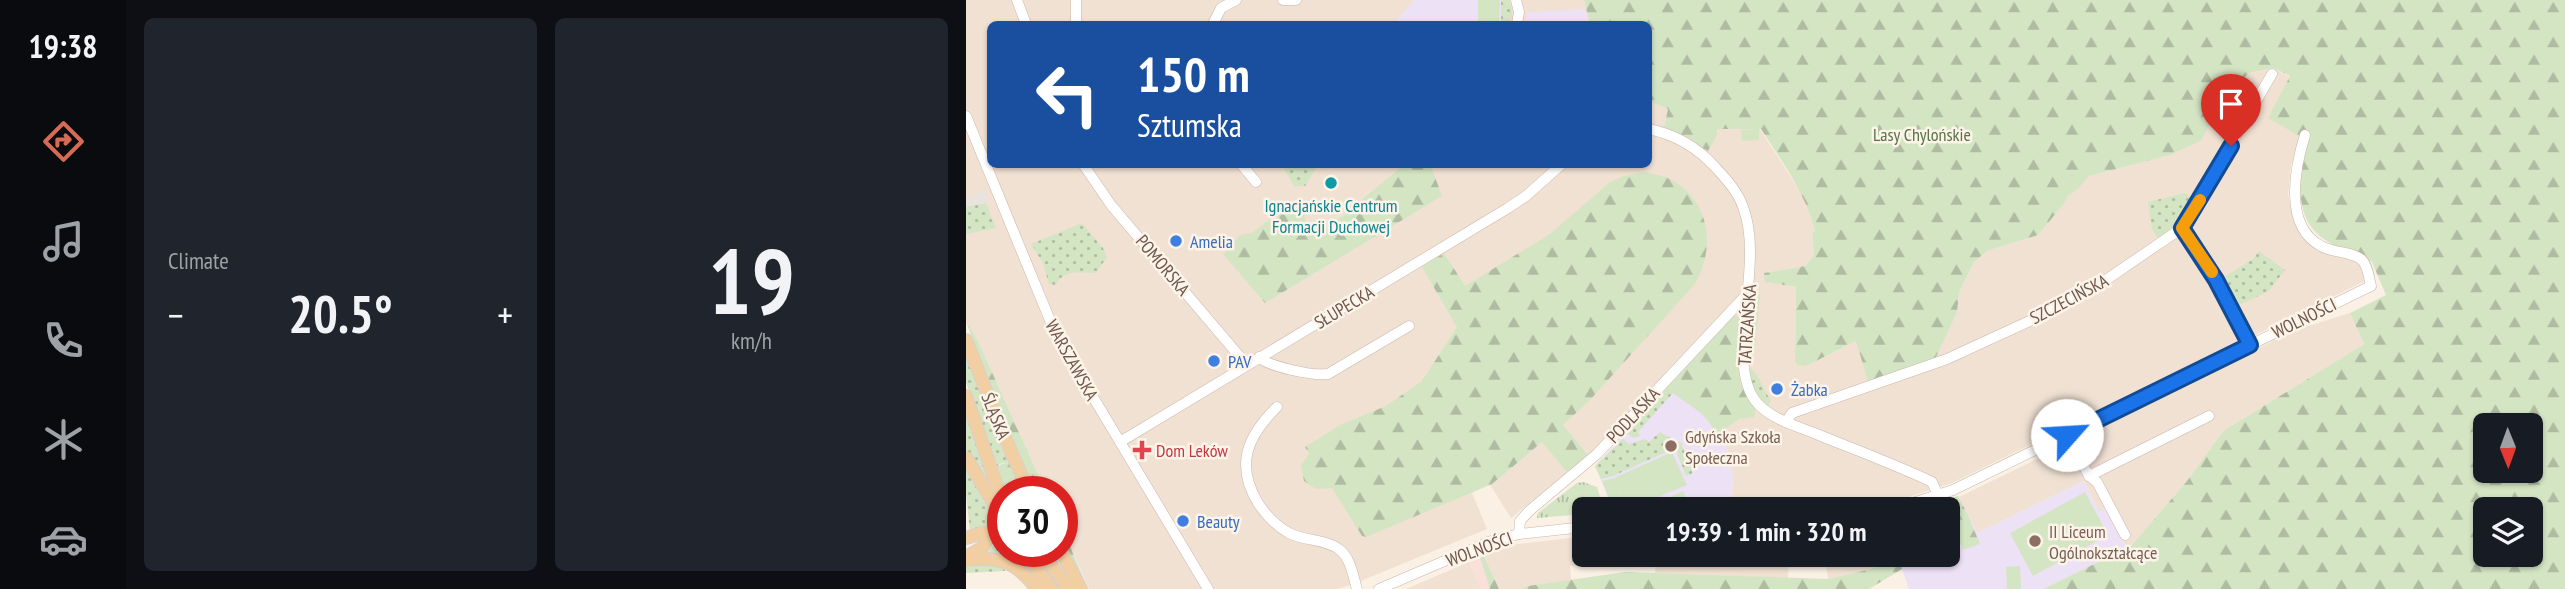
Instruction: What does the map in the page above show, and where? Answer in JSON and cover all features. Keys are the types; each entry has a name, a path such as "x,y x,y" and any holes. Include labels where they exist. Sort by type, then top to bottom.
{"main road":[{"name":"ŚLĄSKA","path":"966,340 1022,476"},
{"path":"966,396 994,476"},
{"path":"966,457 987,501"},
{"path":"966,538 987,530"},
{"path":"966,559 987,541"},
{"path":"966,559 985,558 1008,563 1028,578 1037,589"},
{"path":"1037,567 1051,589"},
{"path":"1053,567 1068,589"},
{"path":"1069,567 1081,589"}],"street":[{"path":"1017,0 1025,21"},
{"path":"1076,0 1076,21"},
{"path":"1214,21 1221,8 1236,0"},
{"path":"1283,0 1296,0"},
{"path":"1516,0 1519,12 1518,21"},
{"name":"SZCZECIŃSKA","path":"1786,422 1792,413 1947,359 2047,313 2101,284 2182,228 2272,74"},
{"name":"WARSZAWSKA","path":"966,116 987,168"},
{"name":"TATRZAŃSKA","path":"1652,130 1675,137 1707,158 1731,186 1742,205 1748,225 1751,265 1742,357 1745,382 1759,405 1786,422 1932,482 1938,495"},
{"name":"WOLNOŚCI","path":"1932,497 1953,490 2371,286 2360,258 2322,247 2313,242 2304,230 2296,204 2300,150 2305,135"},
{"name":"WARSZAWSKA","path":"987,168 1051,325 1072,365 1208,589"},
{"name":"POMORSKA","path":"1086,168 1111,205 1246,364"},
{"path":"1244,168 1256,182"},
{"name":"SŁUPECKA","path":"1119,442 1508,208 1558,168"},
{"path":"2182,228 2216,280 2250,345"},
{"name":"PODLASKA","path":"1519,534 1520,522 1529,510 1597,454 1749,292"},
{"path":"1259,357 1266,363 1324,375 1409,326"},
{"path":"1277,407 1256,430 1248,449 1246,472 1250,488 1264,511 1281,528 1296,536 1341,551 1348,561 1357,589"},
{"path":"2089,476 2210,416"},
{"path":"2067,435 2089,476 2097,482 2125,535"},
{"name":"WOLNOŚCI","path":"1378,589 1492,541 1519,534 1572,528"}],"shaded area":[{"path":"966,0 1584,0 1589,21 987,21 987,168 1652,168 1652,102 1668,109 1664,127 1707,151 1716,129 1760,129 1801,193 1809,207 1815,233 1812,234 1814,255 1805,266 1764,273 1766,282 1796,287 1795,346 1806,366 1856,341 1957,312 1959,293 1974,262 1987,251 2038,235 2068,196 2089,176 2170,155 2201,141 2222,100 2249,73 2273,68 2290,77 2269,118 2302,137 2291,165 2288,195 2295,224 2307,241 2330,254 2359,262 2365,281 1952,483 1908,497 1732,497 1730,457 1713,421 1664,376 1608,439 1511,518 1489,483 1472,493 1487,529 1337,589 1089,589 1078,564 1078,476 1039,476 977,339 966,321"},
{"path":"1414,0 1509,0 1513,12 1511,21 1396,21"},
{"path":"1585,9 1588,21 1526,21 1528,12"},
{"path":"985,190 990,202 966,207 966,200"},
{"path":"2350,313 2364,344 2223,431 2187,481 2131,546 2127,548 2106,508 2099,512 2084,481 1977,533 1959,497 2066,445 2065,442 2296,330"},
{"name":"Gdyńska Szkoła Społeczna","path":"1672,382 1713,421 1725,443 1733,479 1732,497 1608,497 1595,466"},
{"name":"II Liceum Ogólnokształcące","path":"2084,481 2099,511 2105,508 2127,548 2043,589 1909,589 1901,567 1960,567 1960,508 1964,507 1977,533"},
{"path":"1572,538 1571,580 1521,589 1499,589 1484,556 1510,545"},
{"path":"1484,556 1499,589 1481,589 1469,562"},
{"path":"1469,562 1481,589 1406,589"},
{"path":"1655,567 1788,567 1788,578 1655,573"},
{"path":"1826,567 1876,567 1867,570 1828,579"}],"green space":[{"path":"1478,0 1500,0 1499,21 1478,21"},
{"path":"1501,0 1509,0 1511,21 1501,21"},
{"name":"Lasy Chylońskie","path":"1584,0 2565,0 2565,589 2043,589 2131,546 2187,481 2223,431 2364,344 2350,313 2386,295 2372,262 2332,244 2318,234 2303,210 2300,182 2301,137 2268,118 2290,76 2273,68 2249,73 2222,100 2201,141 2170,155 2089,176 2068,196 2038,235 1987,251 1974,262 1959,293 1957,312 1936,357 1868,381 1856,341 1806,366 1797,365 1795,361 1796,287 1765,282 1764,273 1805,266 1814,255 1812,233 1815,232 1800,192 1761,129 1717,129 1717,135 1708,151 1664,127 1668,109 1652,102 1652,21 1589,21"},
{"path":"1759,129 1759,140 1742,141 1741,130"},
{"path":"1284,168 1316,168 1305,186 1294,186"},
{"path":"1400,168 1432,168 1442,196 1265,303 1223,254 1240,235 1252,233 1282,210 1303,212 1308,230 1320,233 1351,212"},
{"path":"1646,172 1672,180 1695,200 1706,226 1706,255 1695,284 1589,401 1563,425 1588,455 1567,472 1542,442 1492,484 1366,537 1362,536 1332,488 1316,489 1304,481 1301,465 1309,454 1305,447 1340,425 1386,406 1422,381 1457,327 1422,267 1444,253 1465,286 1550,234 1610,182"},
{"path":"2185,193 2195,199 2183,218 2158,239 2152,229 2148,202"},
{"path":"986,203 996,228 966,234 966,207"},
{"path":"1082,223 1103,248 1107,257 1096,273 1068,274 1056,285 1049,284 1043,263 1031,244"},
{"path":"2259,251 2285,270 2269,291 2237,306 2222,278 2253,259"},
{"path":"1757,294 1760,294 1755,348 1752,350"},
{"path":"1734,315 1740,318 1737,354 1739,377 1748,398 1756,408 1754,417 1739,419 1720,433 1714,431 1702,414 1673,393 1676,386 1672,382"},
{"path":"966,321 977,339 1039,476 1028,476 985,375"},
{"path":"966,357 1009,462 999,464 995,469 966,382"},
{"path":"1746,365 1752,369 1771,400 1768,406 1754,388"},
{"path":"1672,382 1676,386 1673,393 1638,432 1640,436 1633,438 1627,433"},
{"path":"966,414 988,476 987,525 970,531 966,494"},
{"path":"1660,432 1672,439 1673,449 1601,479 1595,466 1623,439 1629,444 1645,439 1649,442"},
{"path":"1673,443 1681,443 1693,473 1686,476"},
{"path":"1672,452 1687,485 1658,497 1623,497 1614,478"},
{"path":"1009,462 1016,476 999,476 996,466"},
{"path":"1614,478 1623,497 1608,497 1602,481"},
{"path":"1583,482 1597,487 1600,497 1572,497 1572,515 1537,518 1538,513 1577,483"},
{"path":"1683,491 1686,497 1670,497"},
{"path":"2085,492 2108,535 2033,576 2010,533"},
{"path":"1960,500 1967,513 1960,514"},
{"path":"1967,513 1980,544 1963,550 1960,543 1960,514"},
{"path":"1484,556 1499,589 1490,589 1480,557"},
{"path":"982,563 987,564 987,567 1004,567 1005,571 966,573 966,566"},
{"path":"1078,565 1088,589 1076,567"},
{"path":"2020,566 2021,589 2007,589 2006,567"},
{"path":"1046,567 1062,589 1057,589 1045,571 1035,577 1025,568"},
{"path":"1876,567 1902,569 1869,589 1521,589 1625,572 1828,579"}],"slow traffic":[{"path":"2200,200 2182,228 2212,272"}],"place":[{"name":"Ignacjańskie Centrum Formacji Duchowej","path":"1331,183"},
{"name":"Amelia","path":"1176,241"},
{"name":"PAV","path":"1214,361"},
{"name":"Żabka","path":"1777,389"},
{"name":"Gdyńska Szkoła Społeczna","path":"1671,446"},
{"name":"Dom Leków","path":"1142,450"},
{"name":"Beauty","path":"1183,521"},
{"name":"II Liceum Ogólnokształcące","path":"2035,541"}],"route":[{"path":"2067,435 2250,345 2216,280 2182,228 2231,146"}]}
